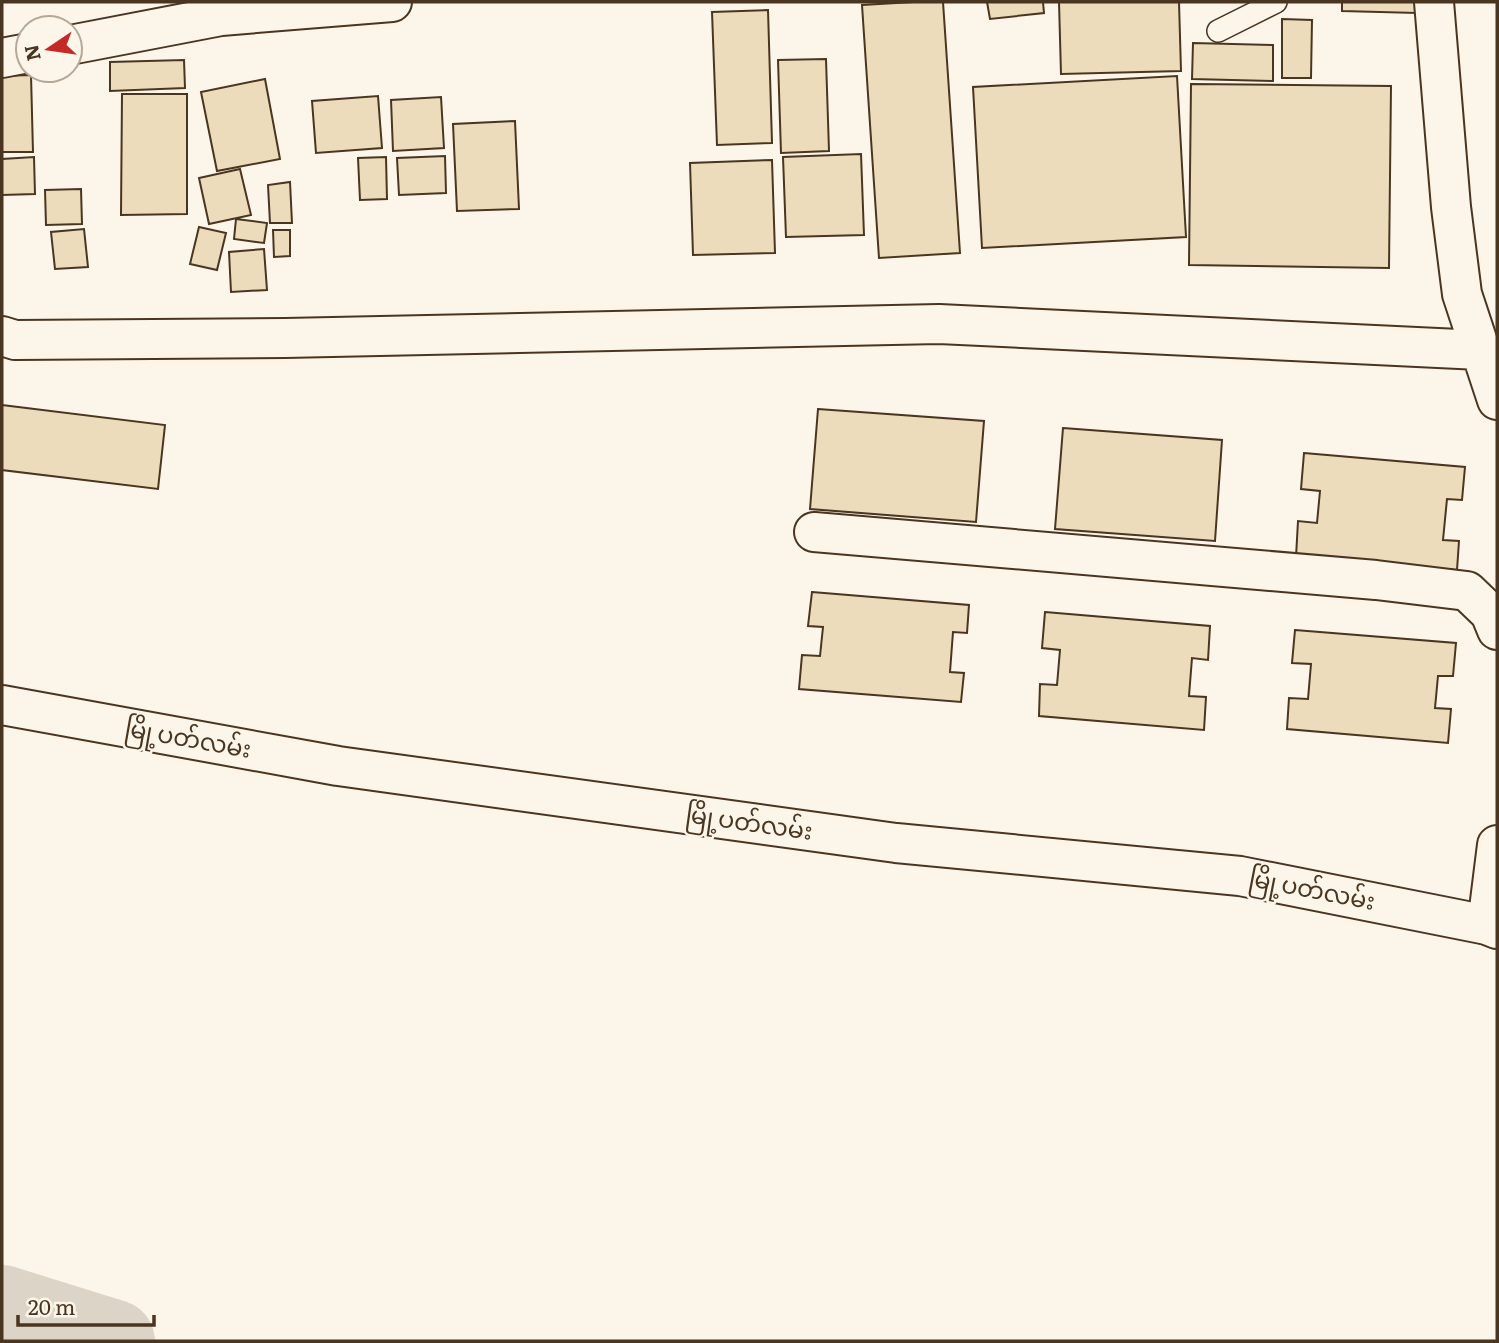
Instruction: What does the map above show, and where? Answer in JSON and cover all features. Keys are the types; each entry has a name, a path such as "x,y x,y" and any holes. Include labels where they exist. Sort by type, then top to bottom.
{"street":[{"path":"84,42 220,9 392,2"},
{"path":"1434,2 1451,207 1462,294 1497,400"},
{"path":"2,336 15,340 285,338 939,324 1480,350"},
{"path":"814,532 1467,590 1490,613 1497,630"},
{"name":"မြို့ပတ်လမ်း","path":"2,705 365,770 896,843 1240,876 1492,927"},
{"path":"1492,927 1497,845"}],"lane":[{"path":"1218,31 1276,2"}],"building":[{"path":"943,2 960,253 879,258 862,5"},
{"path":"987,2 1043,2 1044,13 990,19"},
{"path":"1059,2 1179,2 1181,71 1061,74"},
{"path":"1342,2 1417,2 1417,13 1342,11"},
{"path":"768,10 772,143 717,145 712,12"},
{"path":"1282,19 1312,20 1311,78 1282,78"},
{"path":"1193,43 1273,45 1273,81 1192,79"},
{"path":"826,59 829,151 781,153 778,60"},
{"path":"184,60 185,88 110,91 110,62"},
{"path":"2,76 14,76 14,84 31,84 33,152 2,152"},
{"path":"1177,76 1186,237 982,248 973,87"},
{"path":"265,79 280,159 217,171 201,92"},
{"path":"1191,84 1391,86 1389,268 1189,265"},
{"path":"122,94 187,94 187,214 121,215"},
{"path":"378,96 382,148 316,153 312,101"},
{"path":"441,97 444,148 393,151 391,100"},
{"path":"515,121 519,209 457,211 453,124"},
{"path":"861,154 864,235 786,237 783,157"},
{"path":"445,156 446,193 399,195 397,158"},
{"path":"34,157 35,194 2,195 2,159"},
{"path":"386,157 387,199 360,200 358,158"},
{"path":"772,160 775,253 693,255 690,163"},
{"path":"240,169 251,215 209,224 199,178"},
{"path":"290,182 292,223 270,223 268,185"},
{"path":"81,189 82,224 46,225 45,190"},
{"path":"236,219 267,223 264,243 234,239"},
{"path":"199,227 226,233 217,270 190,264"},
{"path":"84,229 88,267 55,269 51,232"},
{"path":"273,230 290,230 290,256 274,257"},
{"path":"264,249 267,290 231,292 229,252"},
{"path":"2,405 165,425 158,489 2,470"},
{"path":"818,409 984,421 976,522 810,509"},
{"path":"1063,428 1222,440 1215,541 1055,529"},
{"path":"1304,453 1465,467 1462,500 1447,499 1443,540 1459,541 1457,570 1296,557 1298,521 1317,523 1320,491 1301,489"},
{"path":"812,592 969,605 967,633 953,632 950,672 964,673 961,702 799,689 802,655 820,656 823,627 808,626"},
{"path":"1045,612 1210,626 1208,660 1192,658 1189,696 1206,697 1204,730 1039,716 1040,684 1057,685 1060,650 1042,648"},
{"path":"1295,630 1456,643 1453,676 1438,676 1435,708 1451,709 1448,743 1287,729 1289,698 1308,699 1311,664 1292,663"}],"waterway":[{"path":"2,1306 114,1341"}]}
